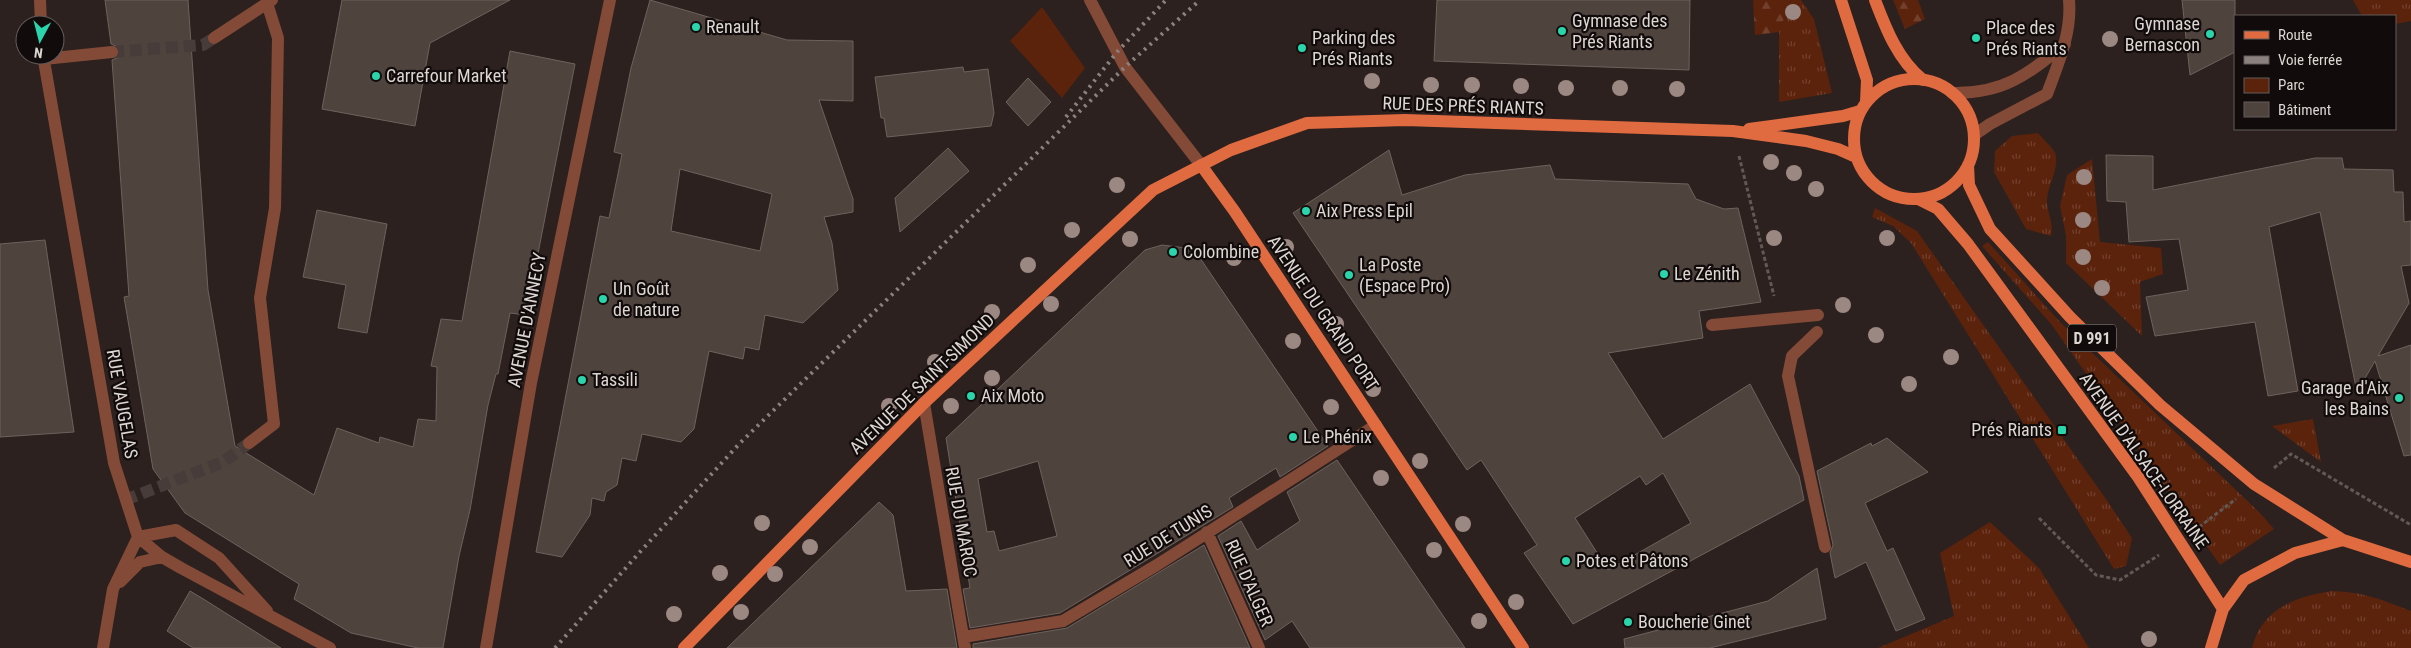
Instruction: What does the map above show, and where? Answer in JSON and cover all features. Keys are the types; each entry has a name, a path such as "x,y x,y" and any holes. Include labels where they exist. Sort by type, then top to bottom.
{"main road":[{"path":"1841,0 1867,80 1863,106 1854,126 1853,142 1856,157 1865,175 1879,189 1898,197 1918,199 1939,194 1956,182 1968,165 1973,151 1974,136 1971,120 1963,105 1952,93 1938,84 1922,80 1902,80 1882,88 1863,106"},
{"path":"1875,0 1885,26 1908,68 1922,80"},
{"name":"RUE DES PRÉS RIANTS","path":"1733,131 1843,116 1863,106"},
{"name":"RUE DES PRÉS RIANTS","path":"1201,165 1231,150 1307,122 1405,120 1733,131 1806,141 1838,149 1856,157"},
{"name":"AVENUE DE SAINT-SIMOND","path":"684,648 924,403 1153,190 1201,165"},
{"name":"AVENUE DU GRAND PORT","path":"1201,165 1241,220 1523,648"},
{"name":"AVENUE D'ALSACE-LORRAINE","path":"1968,165 1969,185 1990,229 2070,317 2153,398 2254,484 2343,540 2411,562"},
{"name":"AVENUE D'ALSACE-LORRAINE","path":"1918,199 1938,209 1968,244 2115,444 2181,541 2223,609"},
{"path":"2211,648 2223,609 2244,580 2295,553 2343,540"}],"street":[{"path":"40,0 41,15"},
{"name":"AVENUE D'ANNECY","path":"486,648 531,383 610,0"},
{"name":"AVENUE DU GRAND PORT","path":"1090,0 1125,67 1201,165"},
{"path":"1974,136 1990,124 2047,94 2065,44 2070,23 2069,0"},
{"path":"214,38 270,1 278,38 275,208 260,298 274,424 249,443"},
{"path":"1952,93 1971,93 2001,86 2030,73 2065,44"},
{"path":"65,55 112,52"},
{"name":"RUE VAUGELAS","path":"45,65 114,463 138,537"},
{"path":"1712,325 1818,315"},
{"path":"1817,332 1792,356 1788,376 1825,547"},
{"name":"RUE DU MAROC","path":"924,403 964,643"},
{"name":"RUE DE TUNIS","path":"964,643 1063,621 1376,425"},
{"path":"138,537 176,530 219,558 272,616"},
{"name":"RUE D'ALGER","path":"1207,532 1259,648"},
{"path":"138,537 162,557 238,600 272,616 330,648"},
{"path":"103,648 112,589 138,537"},
{"path":"112,589 140,562 162,557"}],"path":[{"path":"1733,131 1779,319"},
{"path":"2038,518 2096,575 2120,580 2181,541 2291,454 2411,525"}],"green space":[{"path":"1753,0 1791,0 1779,32 1755,35"},
{"path":"1791,0 1801,0 1814,19 1832,93 1779,102 1779,32"},
{"path":"1893,0 1918,0 1925,19 1905,29"},
{"path":"2353,0 2411,0 2411,21 2396,24 2396,15 2361,15"},
{"path":"1042,7 1085,68 1062,98 1010,41"},
{"path":"2038,133 2052,148 2056,157 2047,201 2052,226 2051,236 2026,229 1994,172 1995,151 2012,136"},
{"path":"2092,159 2100,242 2161,248 2163,274 2140,282 2142,336 2066,263 2066,236 2060,206 2067,175"},
{"path":"1875,208 1917,231 2108,502 2132,538 2126,566 2114,569 1911,243 1893,226 1872,217"},
{"path":"1988,242 2060,322 2260,513 2274,529 2220,565 2052,325 1982,246"},
{"path":"2313,419 2321,462 2272,426"},
{"path":"1990,522 2039,568 2089,648 1878,648 1954,616 1940,553"},
{"path":"2332,591 2363,595 2411,611 2411,648 2252,648 2257,634 2272,614 2293,601"}],"building":[{"path":"105,0 188,0 208,290 235,446 314,495 337,428 379,443 380,437 413,447 418,419 436,421 437,367 431,366 441,319 462,321 510,51 575,64 526,315 510,313 498,374 496,374 488,405 443,648 418,648 351,633 294,599 299,584 185,513 153,469 124,297 129,296 112,60 117,58 120,52 118,47 111,44"},
{"name":"Carrefour Market","path":"342,0 510,0 430,43 415,126 322,109"},
{"path":"650,0 787,40 853,41 853,101 819,100 853,199 853,212 824,217 832,243 838,290 803,323 765,315 759,350 745,347 743,359 709,351 694,429 681,442 642,434 636,461 622,458 617,485 606,492 604,501 592,498 590,515 562,557 536,552 600,216 609,218 622,154 614,152 631,68","holes":["680,169 772,194 760,251 671,231"]},
{"name":"Gymnase des Prés Riants","path":"1437,0 1690,0 1689,70 1434,61"},
{"name":"Gymnase Bernascon","path":"2182,0 2235,0 2234,53 2190,75"},
{"path":"963,67 964,72 988,69 994,113 991,126 887,137 884,118 881,118 875,77"},
{"path":"1028,78 1051,102 1028,126 1006,102"},
{"path":"948,148 969,171 900,232 895,198"},
{"path":"1389,150 1402,195 1465,175 1550,165 1555,179 1688,184 1696,199 1724,209 1738,208 1761,302 1699,311 1703,338 1608,353 1663,439 1750,384 1799,476 1804,500 1573,624 1524,553 1537,545 1481,460 1467,470 1293,213","holes":["1663,473 1691,523 1608,570 1575,518 1640,476 1646,485"]},
{"path":"2106,155 2153,156 2153,190 2315,158 2342,158 2344,169 2393,170 2394,192 2403,192 2404,222 2411,221 2411,265 2401,266 2409,303 2378,356 2411,345 2411,455 2404,456 2375,361 2357,392 2320,212 2269,227 2298,391 2268,396 2255,322 2155,336 2146,297 2188,290 2179,239 2129,242 2126,202 2107,201"},
{"path":"317,210 387,224 367,333 338,328 346,285 303,277"},
{"path":"45,240 74,432 0,437 0,244"},
{"path":"1162,245 1186,248 1200,258 1328,446 1280,477 1276,468 1229,498 1233,507 1060,613 970,628 963,589 970,588 946,438 1145,250","holes":["1038,461 1057,536 999,551 994,531 987,532 978,479"]},
{"path":"1887,438 1928,472 1865,503 1887,551 1893,548 1925,619 1896,631 1866,562 1835,578 1830,553 1833,545 1817,471 1871,443 1872,446"},
{"path":"1337,460 1465,648 1310,648 1292,621 1265,640 1218,536 1241,521 1257,550 1300,521 1287,492"},
{"path":"879,502 893,515 906,591 947,589 957,648 727,648"},
{"path":"1204,545 1250,648 973,648 973,644 1067,628"},
{"path":"1817,568 1826,619 1710,648 1625,648 1624,639 1768,601"},
{"path":"190,591 281,648 193,648 167,631"}],"tunnel":[{"path":"112,52 203,45 214,38"},
{"path":"125,500 223,462 249,443"}],"railway":[{"path":"1066,117 1117,52 1166,0"},
{"path":"555,648 740,443 1125,67 1200,0"}],"place":[{"name":"Renault","path":"696,27"},
{"name":"Gymnase des Prés Riants","path":"1562,31"},
{"name":"Gymnase Bernascon","path":"2210,34"},
{"name":"Place des Prés Riants","path":"1976,38"},
{"name":"Parking des Prés Riants","path":"1302,48"},
{"name":"Carrefour Market","path":"376,76"},
{"name":"Aix Press Epil","path":"1306,211"},
{"name":"Colombine","path":"1173,252"},
{"name":"Le Zénith","path":"1664,274"},
{"name":"La Poste (Espace Pro)","path":"1349,275"},
{"name":"Un Goût de nature","path":"603,299"},
{"name":"Tassili","path":"582,380"},
{"name":"Aix Moto","path":"971,396"},
{"name":"Garage d'Aix les Bains","path":"2399,398"},
{"name":"Prés Riants","path":"2062,430"},
{"name":"Le Phénix","path":"1293,437"},
{"name":"Potes et Pâtons","path":"1566,561"},
{"name":"Boucherie Ginet","path":"1628,622"}]}
